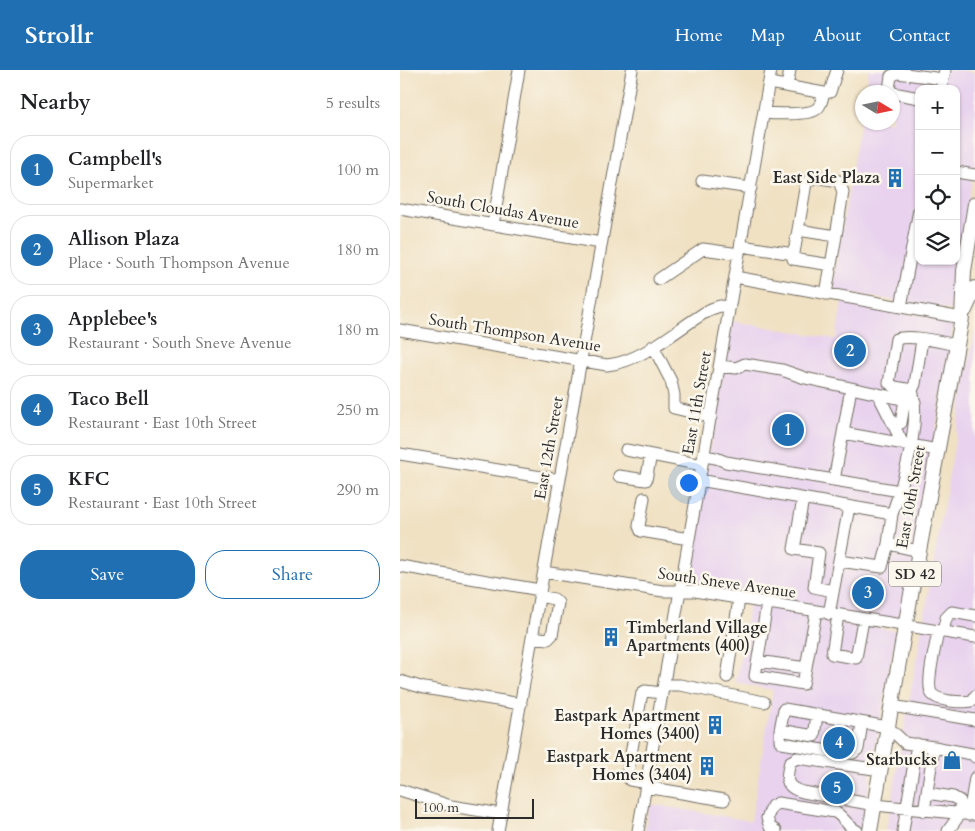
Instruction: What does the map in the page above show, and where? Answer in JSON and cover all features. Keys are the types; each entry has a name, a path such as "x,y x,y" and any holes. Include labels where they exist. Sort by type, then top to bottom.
{"main road":[{"name":"East 10th Street","path":"870,831 905,627 962,318 961,261 975,204"},
{"name":"East 10th Street","path":"962,318 975,288"}],"street":[{"path":"493,225 519,70"},
{"name":"East 12th Street","path":"498,831 632,70"},
{"name":"East 11th Street","path":"638,831 771,70"},
{"path":"787,86 790,70"},
{"path":"769,83 824,93 830,92 837,70"},
{"path":"915,97 893,93 889,89 891,76 898,73 943,79"},
{"path":"764,113 782,115 812,112 817,110 824,93"},
{"path":"960,173 975,175"},
{"path":"826,294 831,265 836,236 843,192 838,181 814,177 806,182 793,259 831,265"},
{"path":"702,181 751,188"},
{"name":"South Cloudas Avenue","path":"400,209 601,243"},
{"path":"798,230 836,236"},
{"path":"659,278 703,249 794,254"},
{"path":"901,307 915,253"},
{"path":"735,277 962,318"},
{"name":"South Thompson Avenue","path":"400,330 607,365 618,364 634,358 711,309 720,306 730,308"},
{"path":"912,390 895,387 889,383 896,339 903,337 957,345"},
{"path":"901,423 915,384 922,340"},
{"path":"652,346 671,381 674,408 711,417"},
{"path":"720,366 736,368 746,364 782,370 806,378 910,401 915,409 900,492 892,514 888,544 882,567 839,561"},
{"path":"834,480 851,388"},
{"path":"878,394 907,445"},
{"path":"843,433 938,450"},
{"path":"626,450 703,461 716,458 726,462 900,492"},
{"path":"400,454 560,480"},
{"path":"619,476 646,480 652,455"},
{"path":"700,480 892,514"},
{"path":"644,498 639,526 641,531 689,539"},
{"path":"803,499 794,548 819,553 814,587 833,591"},
{"path":"849,507 833,591 832,654 856,658 863,620"},
{"path":"888,544 919,552"},
{"path":"400,566 540,593 554,599 558,603 552,635 548,639 532,637"},
{"name":"South Sneve Avenue","path":"544,572 664,591 695,592 975,637"},
{"path":"726,677 739,599"},
{"path":"767,604 755,676 803,684 816,612"},
{"path":"975,616 952,612 946,618 940,632 929,684 931,693 936,698 954,702 969,702 974,700 975,696"},
{"path":"400,681 424,688 521,704"},
{"path":"724,800 646,785 630,780 627,776 640,727 643,691 680,686 764,702"},
{"path":"892,706 975,720"},
{"path":"862,723 858,750 853,753 846,754 782,743 780,741 784,709 888,727 903,742 974,755"},
{"path":"780,730 814,736 817,715"},
{"path":"640,727 646,722 657,723"},
{"path":"640,727 643,733 655,736"},
{"path":"903,831 917,744"},
{"path":"924,811 934,747"},
{"path":"880,770 795,758 790,762 787,778 789,785 793,788 874,806 968,814"},
{"path":"948,831 968,814 975,778"},
{"path":"400,790 452,806 501,814"},
{"path":"927,793 959,799 968,814"},
{"path":"776,831 770,828 767,818 772,806 778,802 835,812 839,814 848,827 857,831"}],"shaded area":[{"path":"869,70 960,70 975,73 975,161 960,250 960,85 915,85 915,265 958,265 950,310 832,290 859,130 900,130 900,85 866,85"},
{"path":"842,302 954,321 903,623 687,586 732,321 836,339"},
{"path":"975,328 975,831 886,831 899,759"},
{"path":"749,604 896,631 861,831 645,831 650,804 751,821 773,690 736,683"}],"place":[{"name":"East Side Plaza","path":"895,178"},
{"name":"Allison Plaza","path":"850,351"},
{"name":"Campbell's","path":"788,430"},
{"name":"Applebee's","path":"868,593"},
{"name":"Timberland Village Apartments (400)","path":"611,637"},
{"name":"Eastpark Apartment Homes (3400)","path":"715,725"},
{"name":"Taco Bell","path":"839,743"},
{"name":"Starbucks","path":"952,760"},
{"name":"Eastpark Apartment Homes (3404)","path":"707,766"},
{"name":"KFC","path":"837,788"}]}
